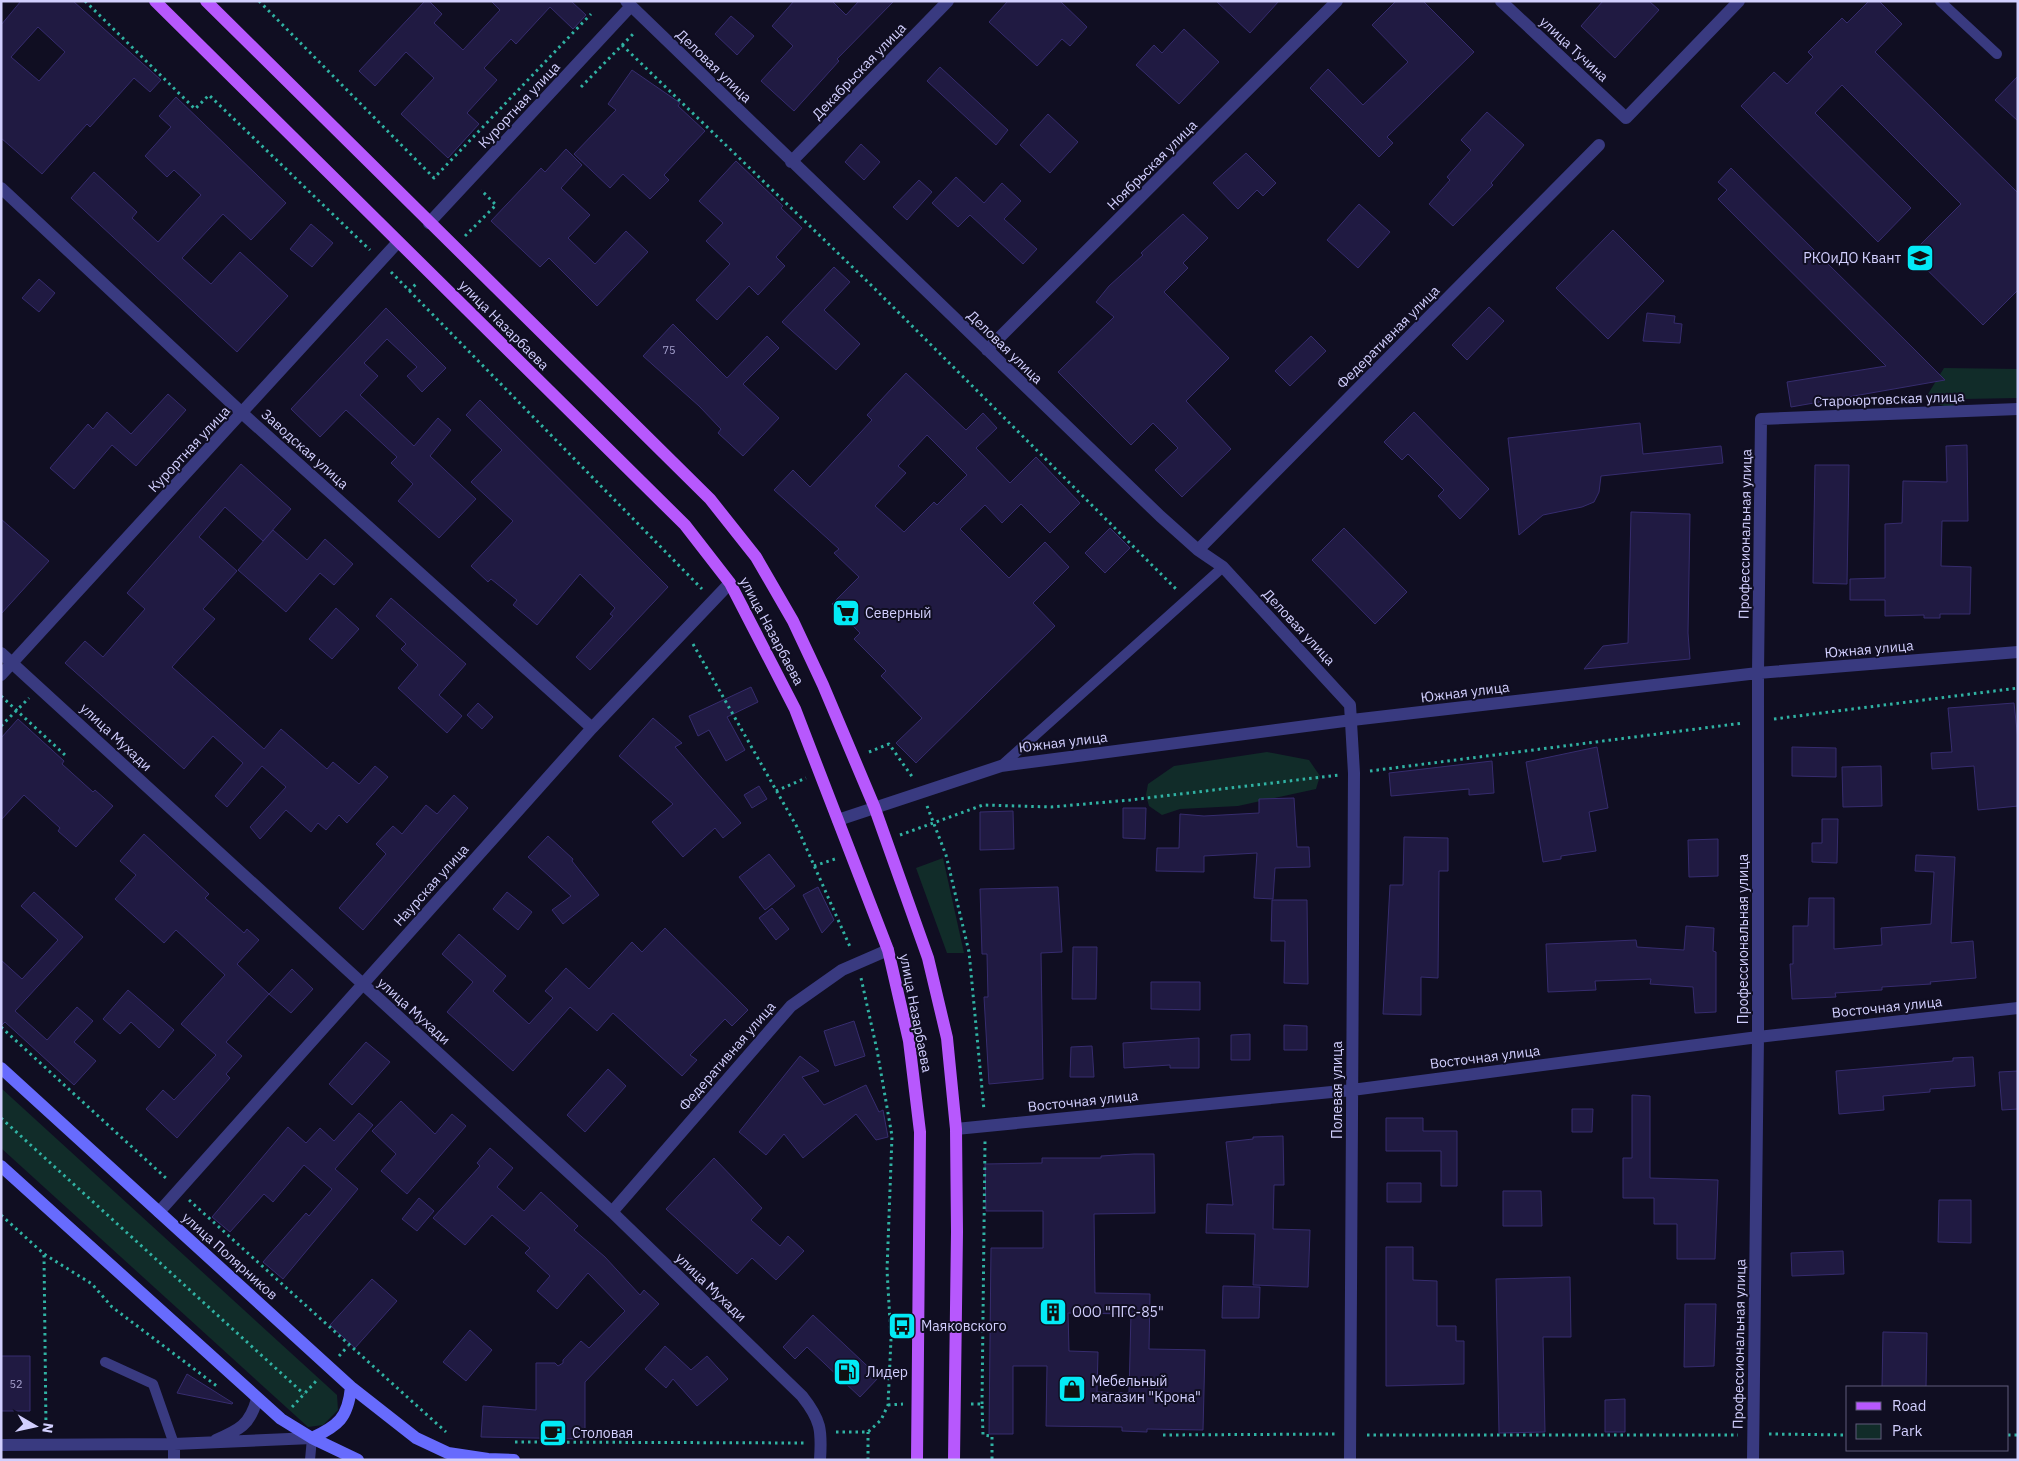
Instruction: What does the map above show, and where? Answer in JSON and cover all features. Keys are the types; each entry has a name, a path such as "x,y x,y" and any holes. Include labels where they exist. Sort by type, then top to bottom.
{"main road":[{"name":"улица Назарбаева","path":"155,1 685,525 730,583 795,709 888,950 908,1041 920,1132 917,1460"},
{"name":"улица Назарбаева","path":"206,1 710,499 756,556 793,621 874,806 928,958 947,1038 956,1129 957,1232 954,1460"},
{"name":"улица Полярников","path":"1,1068 351,1387 416,1438 448,1453 488,1459 514,1460"},
{"path":"1,1166 281,1419 312,1438 358,1460"},
{"path":"312,1438 335,1426 344,1416 350,1400 351,1387"}],"street":[{"name":"Декабрьская улица","path":"791,162 948,1"},
{"name":"Ноябрьская улица","path":"987,350 1337,1"},
{"name":"улица Тучина","path":"1501,1 1626,118 1739,1"},
{"name":"Курортная улица","path":"430,223 629,4"},
{"name":"Деловая улица","path":"629,4 1160,516 1198,550 1223,568 1350,705 1352,720"},
{"name":"Федеративная улица","path":"1198,550 1599,145"},
{"name":"Заводская улица","path":"1,188 242,413 592,728"},
{"name":"Курортная улица","path":"1,675 398,242"},
{"name":"Староюртовская улица","path":"1761,419 2018,409"},
{"name":"Профессиональная улица","path":"1753,1460 1758,1036 1758,673 1761,419"},
{"name":"Наурская улица","path":"159,1212 592,728 730,583"},
{"name":"Южная улица","path":"838,820 921,790 1001,766 1352,720 1758,673 2018,652"},
{"name":"улица Мухади","path":"1,653 612,1212 802,1396 816,1415 822,1432"},
{"name":"Полевая улица","path":"1350,1460 1354,773 1352,720"},
{"name":"Федеративная улица","path":"612,1212 791,1006 842,970 888,950"},
{"name":"Восточная улица","path":"956,1129 1352,1090 1758,1036 2018,1008"},
{"path":"208,1443 239,1430 253,1415 257,1399"},
{"path":"820,1460 822,1432"},
{"path":"1,1445 174,1444 312,1438"},
{"path":"174,1444 174,1460"}],"lane":[{"path":"1940,1 1997,54"},
{"path":"1001,766 1223,568"},
{"path":"105,1362 153,1384 174,1444"},
{"path":"310,1460 312,1438"}],"path":[{"path":"85,1 195,109 209,95 381,261 713,601"},
{"path":"259,1 434,178 591,14"},
{"path":"575,93 646,21"},
{"path":"622,44 870,284 1187,600"},
{"path":"473,229 496,205 480,190 487,183"},
{"path":"513,1442 804,1444 822,1432 868,1432 881,1420 888,1404 891,1339 887,1270 892,1136 877,1050 858,963 797,827 686,630"},
{"path":"1,726 39,687"},
{"path":"934,822 983,805 1051,807 1130,800 2018,688"},
{"path":"1,696 65,755"},
{"path":"1,1027 348,1346 453,1438"},
{"path":"1,1118 304,1394"},
{"path":"1,1215 44,1254 92,1284 112,1307 218,1387"},
{"path":"44,1254 46,1445"},
{"path":"281,1419 348,1346"},
{"path":"868,1432 868,1460"},
{"path":"1164,1435 1846,1435"},
{"path":"992,1436 992,1460"}],"green space":[{"path":"1944,368 2018,369 2018,398 1963,399 1949,408 1936,403 1928,394"},
{"path":"1267,752 1309,760 1320,776 1316,789 1238,806 1180,809 1162,815 1149,806 1146,795 1148,784 1174,766"},
{"path":"943,858 964,953 947,953 916,868"},
{"path":"1,1088 337,1395 338,1410 323,1425 308,1427 1,1148"}],"building":[{"path":"21,1 73,1 161,80 150,92 134,78 90,127 87,124 42,174 1,138 1,25","holes":["38,27 65,52 39,81 11,57"]},
{"path":"425,1 429,1 442,14 434,23 463,50 500,10 491,1 571,1 586,15 573,29 550,7 516,44 511,39 484,68 497,80 467,113 479,124 448,158 401,114 434,78 406,52 375,86 359,71"},
{"path":"794,1 832,1 846,15 859,1 894,1 837,59 839,61 794,111 761,81 793,46 772,26"},
{"path":"1008,1 1060,1 1087,27 1070,46 1062,39 1037,66 989,22"},
{"path":"1216,1 1279,1 1250,33"},
{"path":"1396,1 1423,1 1474,52 1387,137 1393,143 1379,157 1310,88 1328,69 1363,105 1408,62 1372,25"},
{"path":"1603,1 1649,1 1659,10 1615,58 1581,26"},
{"path":"1869,1 1879,1 1902,24 1875,52 2018,193 2018,290 1983,325 1911,254 1961,204 1842,85 1815,113 1911,208 1878,242 1741,106 1774,72 1787,84 1813,57 1808,52 1842,18 1847,23"},
{"path":"731,16 754,36 737,55 715,34"},
{"path":"1184,29 1219,62 1179,104 1136,65 1154,45 1162,53"},
{"path":"940,67 1008,130 996,145 927,81"},
{"path":"632,70 680,103 678,106 705,131 664,175 669,180 650,199 623,174 610,188 574,154 616,110 608,104"},
{"path":"2018,76 2018,121 1995,100"},
{"path":"176,97 286,203 251,240 223,214 182,258 211,284 240,252 288,296 237,352 71,198 94,172 137,212 132,218 158,242 201,195 174,170 167,177 145,156 171,127 159,116"},
{"path":"1487,112 1524,145 1491,183 1493,185 1453,226 1429,204 1450,180 1447,177 1471,150 1461,140"},
{"path":"1048,114 1078,142 1050,173 1020,145"},
{"path":"861,144 880,162 864,180 845,162"},
{"path":"566,149 582,165 561,188 590,215 568,238 595,264 626,231 648,252 597,306 549,258 540,267 491,221 541,168 545,172"},
{"path":"1246,153 1276,183 1263,196 1257,190 1238,209 1213,183"},
{"path":"736,161 783,206 781,208 802,228 776,257 785,266 758,295 749,286 717,320 696,300 730,264 706,241 723,223 699,201"},
{"path":"1731,168 1945,380 1791,407 1787,382 1886,366 1718,199 1727,190 1718,182"},
{"path":"956,177 984,203 1002,183 1021,201 1004,219 1037,249 1023,264 970,215 958,227 932,203"},
{"path":"919,180 932,192 907,220 893,207"},
{"path":"1359,204 1390,232 1358,268 1327,240"},
{"path":"1183,214 1208,238 1183,263 1188,268 1164,292 1229,358 1186,401 1231,449 1182,497 1155,470 1178,448 1153,423 1131,445 1058,372 1114,317 1096,302 1109,286 1143,255 1141,253"},
{"path":"311,224 333,243 312,267 290,249"},
{"path":"1613,230 1664,281 1608,339 1556,288"},
{"path":"834,267 850,282 824,310 860,344 836,370 782,322"},
{"path":"39,279 55,293 39,312 22,298"},
{"path":"1489,307 1504,321 1467,360 1452,345"},
{"path":"386,308 446,368 422,392 407,376 417,367 387,339 364,363 378,376 360,395 414,446 438,418 451,430 430,456 476,499 439,538 398,501 413,484 391,463 397,457 346,410 320,437 291,409"},
{"path":"1647,313 1675,316 1674,323 1682,324 1680,343 1643,341"},
{"path":"673,324 727,378 767,336 779,348 743,384 779,418 743,456 718,433 721,429 699,406 643,356"},
{"path":"1311,336 1326,351 1290,386 1275,371"},
{"path":"906,373 966,430 983,413 997,428 976,448 1010,483 1036,457 1080,503 1050,533 1021,504 1002,523 985,505 960,529 1009,578 1045,542 1069,567 1033,603 1055,626 916,763 896,743 922,718 881,676 886,671 854,639 860,633 832,604 859,577 834,553 839,549 774,490 793,470 810,487 872,420 867,415","holes":["927,435 967,475 937,505 934,502 904,532 875,506 906,473 898,466"]},
{"path":"168,394 186,410 136,466 112,445 74,489 50,468 88,424 93,429 107,412 131,434"},
{"path":"480,400 668,587 590,670 576,657 613,616 610,614 615,608 580,574 537,625 513,605 517,600 491,579 488,582 471,566 513,521 471,482 502,450 466,415"},
{"path":"1414,412 1489,489 1460,519 1438,496 1444,490 1408,454 1402,460 1384,442"},
{"path":"1640,423 1643,454 1721,446 1723,463 1601,476 1599,492 1594,502 1582,507 1543,515 1519,535 1508,438"},
{"path":"1967,445 1968,521 1942,521 1941,566 1971,567 1970,614 1940,614 1940,618 1924,618 1924,615 1885,616 1885,600 1850,600 1850,579 1885,578 1885,524 1902,523 1903,481 1947,482 1946,446"},
{"path":"241,464 291,509 263,541 225,507 199,537 237,571 203,609 215,619 172,667 264,749 281,729 327,769 333,762 359,784 375,766 388,777 347,823 339,815 326,830 318,823 311,832 286,810 260,839 250,827 286,787 262,766 227,807 215,796 243,763 213,736 184,769 65,663 85,641 103,657 145,609 127,593"},
{"path":"1815,465 1849,465 1847,584 1813,583"},
{"path":"1631,512 1690,514 1688,633 1690,659 1584,669 1603,646 1628,643"},
{"path":"1,519 49,561 1,614"},
{"path":"1110,528 1130,548 1105,573 1085,553"},
{"path":"1344,528 1407,592 1375,624 1312,560"},
{"path":"273,530 307,560 325,539 353,564 334,585 320,573 286,612 238,570"},
{"path":"391,598 466,664 439,695 462,716 447,733 398,688 418,665 401,649 406,644 376,616"},
{"path":"336,608 359,629 332,659 309,639"},
{"path":"751,687 758,702 727,717 745,750 726,761 709,730 698,736 689,716"},
{"path":"478,703 493,717 482,729 467,715"},
{"path":"2014,703 2018,740 2018,806 1978,810 1974,766 1932,769 1931,753 1952,752 1948,708"},
{"path":"653,718 682,743 675,747 741,823 723,838 715,828 683,857 652,822 673,804 619,756"},
{"path":"18,719 64,761 62,764 93,792 95,790 113,806 76,847 58,831 60,828 24,795 1,820 1,738"},
{"path":"1597,747 1608,808 1589,812 1596,851 1561,856 1561,859 1543,862 1526,762"},
{"path":"1792,747 1836,748 1836,777 1792,776"},
{"path":"1492,761 1494,793 1469,795 1469,789 1391,796 1389,773"},
{"path":"1881,766 1882,806 1843,807 1842,767"},
{"path":"759,786 767,799 752,808 744,795"},
{"path":"454,795 468,808 363,930 339,908 386,854 376,844 393,826 402,834 426,805 437,814"},
{"path":"1294,798 1297,847 1309,847 1310,867 1275,868 1273,899 1254,898 1257,853 1204,856 1204,872 1156,871 1157,848 1179,848 1180,814 1204,816 1259,813 1259,799"},
{"path":"1123,808 1146,808 1145,839 1123,838"},
{"path":"1013,811 1014,849 980,850 980,812"},
{"path":"1822,819 1838,819 1837,863 1812,862 1812,843 1822,843"},
{"path":"144,834 209,894 205,898 244,933 247,929 259,940 237,964 269,994 226,1042 242,1056 226,1074 230,1078 177,1138 146,1109 163,1090 174,1100 216,1055 181,1024 225,975 176,930 164,943 115,899 136,875 120,861"},
{"path":"548,836 573,859 572,861 599,895 563,924 552,910 571,896 528,857"},
{"path":"1404,837 1448,838 1448,871 1439,871 1438,978 1421,977 1421,1015 1383,1014 1390,885 1403,885"},
{"path":"1718,839 1718,876 1689,877 1688,840"},
{"path":"769,854 795,886 765,910 739,877"},
{"path":"1916,855 1955,857 1951,943 1973,941 1976,978 1930,982 1931,984 1882,987 1882,990 1835,993 1836,997 1792,999 1790,964 1793,964 1793,926 1808,926 1809,898 1834,898 1834,949 1882,945 1881,928 1931,924 1934,872 1915,871"},
{"path":"818,887 834,920 822,933 803,895"},
{"path":"1058,887 1062,952 1041,953 1043,1079 989,1084 984,997 988,997 987,954 982,954 980,889"},
{"path":"34,892 83,937 15,1011 47,1040 77,1007 93,1021 74,1042 96,1061 74,1085 5,1022 1,1026 1,960 22,979 58,940 21,906"},
{"path":"507,892 532,912 518,930 493,909"},
{"path":"1272,900 1307,900 1308,984 1284,983 1285,941 1271,941"},
{"path":"772,908 789,929 776,940 759,918"},
{"path":"1686,926 1714,928 1713,951 1716,952 1716,1012 1695,1013 1693,987 1650,984 1651,979 1595,981 1596,990 1548,992 1546,944 1636,940 1637,947 1684,950"},
{"path":"665,928 748,1010 732,1026 725,1019 690,1055 697,1060 682,1076 613,1013 597,1031 570,1007 513,1071 447,1012 473,982 442,954 459,934 506,976 493,991 529,1024 553,998 545,991 566,968 589,989 632,942 642,952"},
{"path":"1073,947 1097,947 1096,999 1072,999"},
{"path":"292,969 313,989 291,1013 269,994"},
{"path":"1151,982 1200,982 1200,1010 1151,1009"},
{"path":"128,990 174,1030 159,1048 131,1022 120,1034 103,1019"},
{"path":"854,1021 865,1056 835,1066 824,1031"},
{"path":"1284,1025 1307,1026 1307,1050 1284,1050"},
{"path":"1250,1034 1250,1060 1231,1060 1231,1035"},
{"path":"1199,1038 1199,1068 1170,1068 1170,1065 1124,1068 1123,1043"},
{"path":"366,1042 390,1062 352,1105 329,1084"},
{"path":"1092,1046 1094,1077 1070,1077 1071,1047"},
{"path":"800,1056 819,1071 802,1077 824,1105 866,1085 879,1112 883,1110 888,1137 876,1140 856,1114 803,1158 784,1134 766,1155 739,1132"},
{"path":"1973,1057 1975,1086 1930,1089 1930,1092 1883,1096 1884,1110 1839,1114 1836,1071 1953,1061 1953,1058"},
{"path":"608,1069 626,1086 585,1132 567,1115"},
{"path":"2018,1071 2018,1109 2002,1110 1999,1072"},
{"path":"1632,1095 1650,1096 1650,1178 1718,1180 1715,1259 1677,1259 1677,1224 1654,1224 1654,1198 1623,1198 1623,1158 1632,1158"},
{"path":"401,1101 435,1134 452,1114 466,1126 407,1194 381,1171 396,1154 372,1131"},
{"path":"1572,1109 1593,1109 1592,1132 1572,1132"},
{"path":"359,1113 373,1125 335,1169 358,1189 283,1279 263,1262 306,1213 309,1216 332,1189 304,1165 273,1202 264,1194 230,1232 212,1217 288,1127 306,1143 320,1128 334,1141"},
{"path":"1386,1118 1423,1118 1423,1131 1457,1131 1457,1186 1441,1186 1441,1151 1386,1151"},
{"path":"1283,1136 1284,1185 1274,1185 1273,1229 1310,1230 1308,1287 1253,1285 1255,1234 1206,1233 1207,1204 1233,1205 1226,1142 1253,1139 1253,1137"},
{"path":"490,1148 513,1168 497,1187 524,1211 541,1192 578,1226 574,1230 605,1257 640,1295 644,1290 659,1304 585,1382 585,1439 481,1437 483,1406 536,1410 536,1363 555,1363 558,1366 563,1363 563,1360 581,1341 589,1348 625,1311 588,1273 557,1309 537,1291 550,1276 525,1253 530,1248 492,1215 465,1245 433,1218 480,1166 477,1163"},
{"path":"1154,1154 1155,1213 1094,1214 1095,1293 1150,1294 1149,1349 1205,1350 1203,1430 1147,1429 1147,1432 1122,1431 1122,1427 1046,1426 1047,1366 1013,1366 1013,1434 989,1434 991,1248 1043,1248 1043,1211 986,1211 985,1164 1042,1163 1042,1158 1101,1158 1101,1156","holes":["1068,1313 1131,1314 1129,1393 1097,1392 1098,1352 1069,1351"]},
{"path":"714,1158 762,1208 751,1220 780,1246 788,1236 804,1251 776,1280 752,1258 737,1274 666,1209"},
{"path":"1387,1183 1421,1183 1421,1202 1387,1202"},
{"path":"1503,1191 1541,1191 1542,1226 1503,1226"},
{"path":"419,1198 434,1211 417,1231 402,1219"},
{"path":"1939,1200 1971,1200 1971,1243 1938,1242"},
{"path":"1386,1247 1413,1247 1413,1280 1437,1281 1437,1326 1456,1326 1456,1341 1464,1341 1464,1384 1386,1386"},
{"path":"1843,1251 1844,1274 1792,1276 1791,1253"},
{"path":"1570,1277 1571,1337 1543,1337 1545,1432 1499,1433 1496,1279"},
{"path":"372,1279 397,1301 355,1348 330,1325"},
{"path":"1223,1286 1260,1287 1259,1318 1222,1318"},
{"path":"1685,1304 1716,1304 1714,1366 1684,1367"},
{"path":"813,1315 879,1377 860,1397 807,1347 795,1359 783,1347"},
{"path":"470,1330 492,1350 466,1381 443,1362"},
{"path":"1883,1332 1927,1333 1926,1386 1882,1386"},
{"path":"665,1346 691,1370 707,1356 728,1379 697,1406 673,1379 666,1388 645,1369"},
{"path":"1,1356 30,1356 30,1411 1,1411"},
{"path":"187,1374 233,1403 177,1393"},
{"path":"1625,1399 1625,1432 1605,1432 1605,1400"}],"place":[{"name":"РКОиДО Квант","path":"1920,258"},
{"name":"Северный","path":"846,613"},
{"name":"ООО \"ПГС-85\"","path":"1053,1312"},
{"name":"Маяковского","path":"902,1326"},
{"name":"Лидер","path":"847,1372"},
{"name":"Мебельный магазин \"Крона\"","path":"1072,1389"},
{"name":"Столовая","path":"553,1433"}]}
